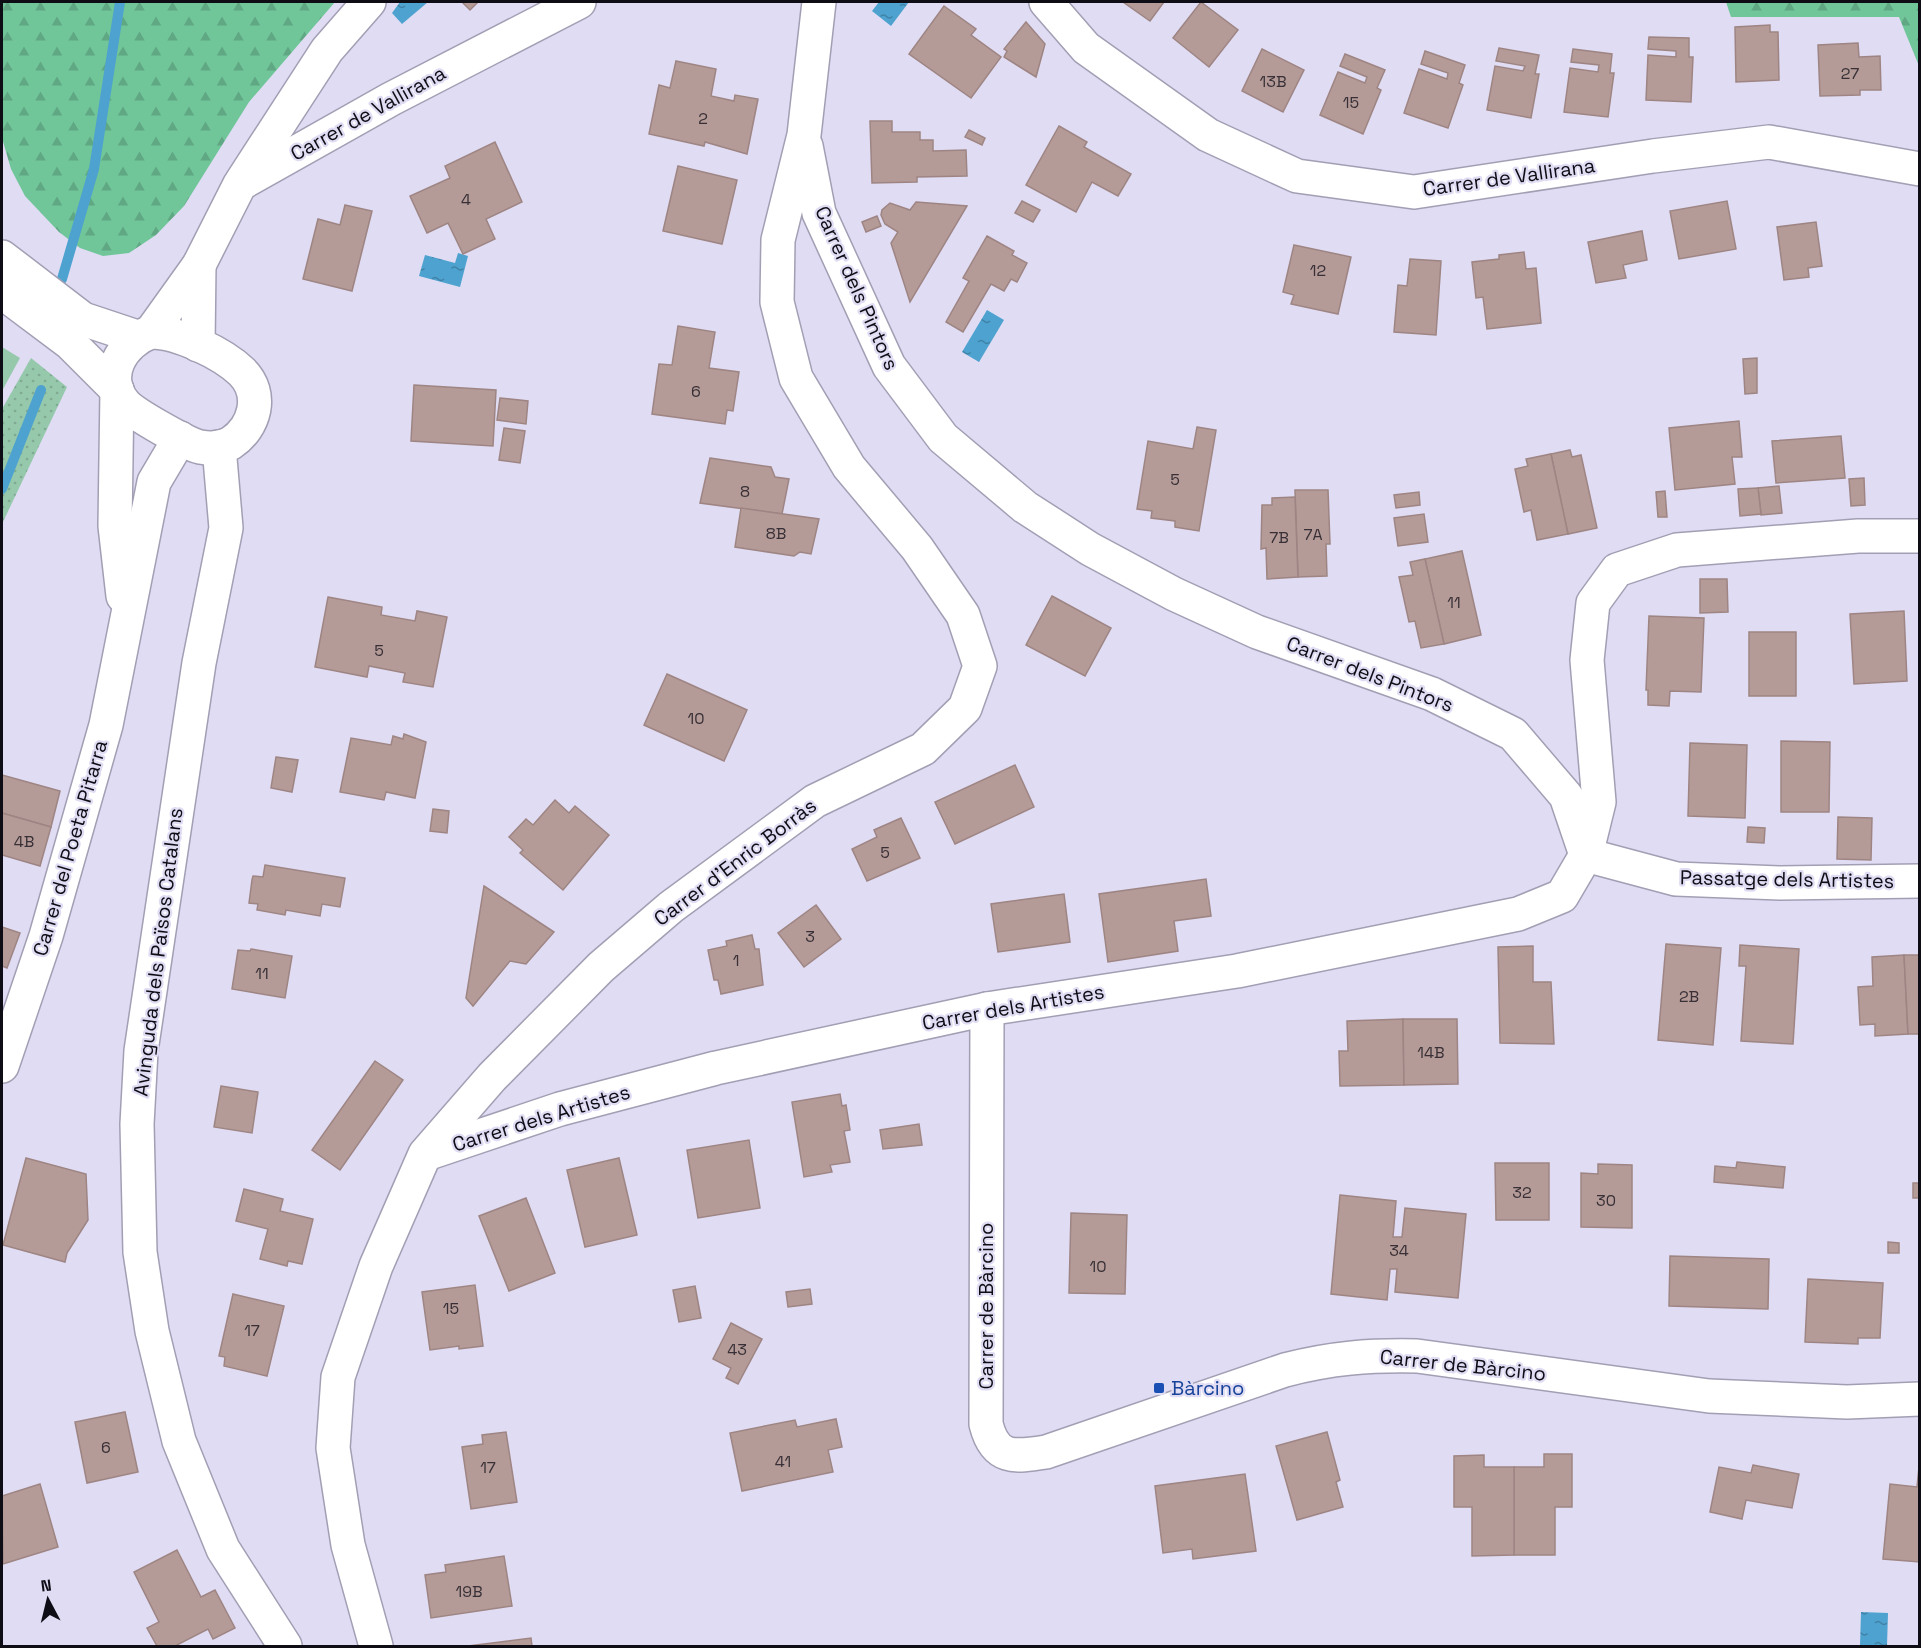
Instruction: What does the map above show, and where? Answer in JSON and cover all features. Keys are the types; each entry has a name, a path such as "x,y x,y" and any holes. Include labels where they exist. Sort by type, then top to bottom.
{"street":[{"path":"2,257 83,319 144,335 166,332 198,345 243,372 251,385 255,399 254,413 249,426 239,437 219,447 198,447 135,413 123,403 117,390 115,375 118,360 126,347 144,335 199,265 240,184 327,50 369,2"},
{"name":"Carrer de Vallirana","path":"240,184 391,99 579,2"},
{"name":"Carrer d'Enric Borràs","path":"376,1647 348,1545 333,1448 338,1377 376,1266 425,1154 492,1077 592,976 671,907 815,801 923,749 965,708 980,666 963,615 917,548 849,467 796,378 777,302 778,240 804,135 819,2"},
{"name":"Carrer de Vallirana","path":"1046,2 1086,48 1208,135 1298,176 1414,192 1653,156 1769,142 1920,169"},
{"name":"Carrer dels Pintors","path":"804,135 819,213 889,366 943,438 1025,507 1090,549 1174,594 1257,632 1432,694 1513,734 1566,796 1586,855"},
{"path":"198,345 199,265"},
{"path":"2,292 70,343 117,390"},
{"name":"Carrer del Poeta Pitarra","path":"117,390 115,526 126,628"},
{"name":"Carrer del Poeta Pitarra","path":"2,1066 46,936 106,725 154,482 180,438"},
{"name":"Avinguda dels Països Catalans","path":"219,447 226,528 198,674 141,1051 137,1124 140,1252 152,1331 179,1441 223,1549 285,1647"},
{"path":"1586,855 1599,802 1587,660 1593,603 1617,570 1677,550 1858,536 1920,536"},
{"name":"Passatge dels Artistes","path":"1586,855 1676,879 1780,884 1920,881"},
{"name":"Carrer dels Artistes","path":"425,1154 560,1109 716,1068 987,1009 1237,971 1518,914 1562,896 1586,855"},
{"name":"Carrer de Bàrcino","path":"987,1009 986,1424 990,1440 1003,1454 1022,1456 1046,1452 1285,1370 1323,1360 1369,1354 1417,1356 1709,1396 1847,1402 1920,1399"}],"green space":[{"path":"2,2 335,2 249,102 184,206 156,235 129,253 103,256 80,248 59,232 25,196 11,169 2,138"},
{"path":"1726,2 1919,2 1919,66 1899,17 1731,17"},
{"path":"2,347 20,358 2,391"},
{"path":"31,358 67,387 2,524 2,409"}],"water":[{"path":"400,2 428,2 402,24 392,13"},
{"path":"879,2 909,2 891,26 872,11"},
{"path":"458,253 468,256 460,287 419,276 425,255 455,263"},
{"path":"987,310 1004,320 979,362 962,352"},
{"path":"1861,1612 1888,1613 1887,1646 1860,1646"}],"building":[{"path":"462,2 478,2 470,10"},
{"path":"1123,2 1164,2 1150,21"},
{"path":"1201,2 1238,30 1209,67 1173,38"},
{"path":"944,6 976,29 971,35 1001,57 971,98 909,54"},
{"path":"1026,22 1045,44 1036,77 1004,57 1007,51 1004,49"},
{"path":"1770,25 1770,32 1778,32 1779,80 1736,82 1735,27"},
{"path":"1649,37 1689,38 1689,57 1693,57 1691,102 1646,100 1648,55 1676,57 1676,51 1648,49"},
{"path":"1858,43 1859,57 1880,56 1881,90 1860,90 1860,95 1820,96 1818,45"},
{"path":"1499,48 1539,55 1535,74 1539,74 1531,118 1487,110 1495,66 1523,71 1525,66 1496,61"},
{"path":"1262,49 1304,70 1283,112 1242,91"},
{"path":"1573,49 1612,54 1610,73 1614,73 1608,117 1564,112 1570,68 1598,72 1599,65 1571,62"},
{"path":"1425,51 1465,65 1459,83 1463,85 1448,128 1404,113 1419,69 1447,79 1448,73 1421,64"},
{"path":"1345,54 1385,70 1377,88 1381,90 1363,134 1320,115 1338,72 1365,83 1367,77 1340,66"},
{"path":"676,61 716,69 711,96 734,101 735,95 758,99 747,154 705,142 704,146 649,134 659,85 670,88"},
{"path":"870,121 892,121 892,132 920,132 920,140 933,140 933,151 966,150 967,176 917,177 917,182 872,183"},
{"path":"1059,126 1087,142 1084,147 1131,174 1118,196 1092,182 1076,212 1026,185"},
{"path":"969,130 985,138 982,145 965,137"},
{"path":"495,142 522,202 486,219 495,239 463,254 448,223 427,233 410,196 450,178 445,166"},
{"path":"678,166 737,180 722,244 663,231"},
{"path":"1022,201 1040,210 1033,222 1015,213"},
{"path":"1727,201 1736,249 1679,259 1670,211"},
{"path":"916,202 967,206 910,302 891,243 898,232 885,224 881,215 882,210 890,203 910,210"},
{"path":"345,205 372,211 352,291 303,279 318,219 340,225"},
{"path":"877,216 881,226 866,232 862,222"},
{"path":"1816,222 1822,266 1808,268 1809,277 1784,280 1777,227"},
{"path":"1642,231 1647,260 1623,265 1626,278 1596,283 1588,242"},
{"path":"987,236 1014,251 1012,255 1027,263 1017,282 1011,279 1004,291 991,284 963,332 946,322 969,281 963,278"},
{"path":"1294,245 1351,257 1338,314 1291,304 1294,295 1283,292"},
{"path":"1524,252 1526,269 1536,268 1541,323 1487,329 1483,297 1476,298 1472,262 1499,259 1499,255"},
{"path":"1410,259 1441,261 1436,335 1394,332 1398,285 1407,286"},
{"path":"678,326 715,332 709,368 739,372 733,411 727,410 725,424 652,414 659,364 672,365"},
{"path":"1757,358 1757,393 1745,394 1743,359"},
{"path":"414,385 496,390 493,446 411,441"},
{"path":"500,398 528,401 526,424 497,420"},
{"path":"1739,421 1742,457 1732,457 1735,484 1675,490 1669,428"},
{"path":"1197,427 1216,430 1199,531 1175,527 1175,521 1151,518 1152,511 1137,509 1148,441 1193,449"},
{"path":"504,428 525,431 520,463 499,460"},
{"path":"1841,436 1845,478 1776,483 1772,441"},
{"path":"1570,450 1572,457 1581,455 1597,528 1568,534 1551,454"},
{"path":"1551,454 1568,534 1537,540 1531,510 1524,512 1515,469 1528,466 1526,459"},
{"path":"710,458 771,467 775,477 789,479 782,514 700,503"},
{"path":"1864,478 1865,505 1851,506 1849,479"},
{"path":"1779,486 1782,513 1761,515 1758,488"},
{"path":"1758,488 1761,514 1740,516 1738,489"},
{"path":"1295,490 1328,490 1330,544 1326,544 1327,576 1298,577"},
{"path":"1665,491 1667,517 1658,517 1656,492"},
{"path":"1419,492 1420,505 1396,508 1394,495"},
{"path":"1295,497 1298,577 1267,579 1266,548 1261,549 1262,505 1272,505 1272,498"},
{"path":"741,508 819,519 811,554 800,552 794,556 735,547"},
{"path":"1424,514 1428,542 1398,546 1394,518"},
{"path":"1462,551 1481,635 1444,644 1425,559"},
{"path":"1425,559 1444,644 1421,648 1415,621 1409,622 1399,577 1413,575 1410,562"},
{"path":"1700,579 1727,579 1728,612 1700,613"},
{"path":"1052,596 1111,628 1085,676 1026,645"},
{"path":"328,597 382,607 381,615 415,621 417,611 447,617 433,687 403,682 405,673 369,666 367,677 315,667"},
{"path":"1904,611 1907,681 1854,684 1850,614"},
{"path":"1649,616 1704,618 1701,692 1670,691 1669,706 1648,705 1648,690 1646,690"},
{"path":"1749,632 1796,632 1796,696 1749,696"},
{"path":"667,674 747,710 724,761 644,725"},
{"path":"404,734 426,742 415,798 386,792 384,800 340,792 351,738 391,745 393,736 403,739"},
{"path":"1781,741 1830,742 1829,812 1781,812"},
{"path":"1690,743 1747,745 1745,818 1688,816"},
{"path":"276,757 298,760 292,792 271,788"},
{"path":"1015,765 1034,807 955,844 935,802"},
{"path":"2,775 60,791 51,827 2,813"},
{"path":"555,800 569,813 575,806 609,835 563,890 520,853 523,850 509,837 526,819 533,825"},
{"path":"433,809 449,811 447,833 430,831"},
{"path":"2,813 51,827 40,866 2,855"},
{"path":"1838,817 1872,818 1871,860 1837,859"},
{"path":"901,818 920,858 867,881 852,849 877,837 874,830"},
{"path":"1748,827 1765,828 1764,843 1747,842"},
{"path":"265,865 345,878 340,907 322,904 320,916 286,910 285,915 257,910 258,904 249,903 252,880 253,876 263,877"},
{"path":"1206,879 1211,916 1174,921 1178,951 1108,962 1099,894"},
{"path":"484,886 554,932 526,964 510,961 473,1006 466,998"},
{"path":"1064,894 1070,942 998,952 991,904"},
{"path":"816,905 841,939 804,967 778,933"},
{"path":"2,927 20,933 7,968 2,966"},
{"path":"752,935 755,949 759,949 763,985 721,994 718,980 714,980 708,950 727,946 726,941"},
{"path":"1666,944 1721,948 1713,1045 1658,1040"},
{"path":"1740,945 1799,949 1793,1044 1741,1041 1746,966 1739,966"},
{"path":"1533,946 1533,982 1551,982 1554,1044 1500,1043 1498,947"},
{"path":"251,949 292,956 285,998 232,989 238,950 250,951"},
{"path":"1904,955 1908,1034 1875,1036 1875,1024 1860,1025 1858,987 1873,986 1872,957"},
{"path":"1904,955 1920,955 1920,1034 1908,1034"},
{"path":"1403,1019 1404,1085 1340,1086 1339,1051 1348,1051 1347,1021"},
{"path":"1403,1019 1457,1019 1458,1084 1404,1085"},
{"path":"375,1061 403,1080 340,1170 312,1150"},
{"path":"221,1086 258,1092 252,1133 214,1127"},
{"path":"840,1094 842,1106 846,1105 850,1130 844,1131 850,1162 830,1165 832,1172 804,1177 792,1102"},
{"path":"919,1124 922,1145 883,1149 880,1130"},
{"path":"749,1140 760,1208 698,1218 687,1150"},
{"path":"26,1158 86,1174 88,1220 67,1253 65,1262 3,1245"},
{"path":"619,1158 637,1235 585,1247 567,1170"},
{"path":"1737,1162 1785,1167 1783,1188 1714,1182 1715,1166 1736,1168"},
{"path":"1495,1163 1549,1163 1549,1220 1496,1220"},
{"path":"1598,1164 1632,1165 1632,1228 1581,1227 1581,1173 1598,1174"},
{"path":"1913,1183 1920,1183 1920,1198 1913,1198"},
{"path":"244,1189 283,1199 280,1211 313,1219 302,1264 288,1261 287,1266 260,1259 268,1229 236,1221"},
{"path":"1340,1195 1396,1201 1393,1237 1402,1237 1405,1208 1466,1214 1458,1298 1395,1292 1397,1269 1390,1269 1387,1300 1331,1294"},
{"path":"526,1198 555,1273 509,1291 479,1216"},
{"path":"1071,1213 1127,1215 1125,1294 1069,1293"},
{"path":"1888,1242 1899,1243 1899,1253 1888,1253"},
{"path":"1670,1256 1769,1259 1768,1309 1669,1306"},
{"path":"1808,1279 1883,1283 1880,1338 1858,1338 1858,1344 1805,1342"},
{"path":"475,1285 483,1346 459,1349 459,1346 430,1350 422,1292"},
{"path":"695,1286 701,1318 679,1322 673,1290"},
{"path":"810,1289 812,1304 788,1307 786,1292"},
{"path":"233,1294 284,1306 267,1376 224,1366 225,1357 219,1356"},
{"path":"731,1323 762,1339 738,1384 726,1378 731,1368 713,1359"},
{"path":"125,1412 138,1472 87,1483 75,1422"},
{"path":"836,1419 842,1447 828,1450 833,1472 742,1491 730,1433 795,1420 797,1427"},
{"path":"506,1432 517,1502 471,1509 462,1447 483,1444 482,1435"},
{"path":"1327,1432 1340,1480 1336,1482 1343,1507 1297,1520 1276,1446"},
{"path":"1544,1454 1572,1454 1572,1507 1555,1507 1555,1555 1514,1555 1514,1467 1544,1467"},
{"path":"1484,1455 1484,1467 1514,1467 1514,1555 1472,1556 1472,1507 1454,1507 1454,1456"},
{"path":"1753,1465 1799,1474 1792,1508 1746,1500 1742,1519 1710,1512 1719,1467 1751,1473"},
{"path":"1919,1467 1920,1562 1883,1559 1890,1484 1917,1487"},
{"path":"1245,1474 1256,1551 1193,1559 1192,1549 1163,1553 1155,1486"},
{"path":"40,1484 58,1547 3,1564 2,1496"},
{"path":"177,1550 201,1597 215,1590 235,1628 213,1639 208,1629 175,1646 157,1646 147,1628 159,1622 134,1572"},
{"path":"504,1556 512,1606 431,1618 425,1575 446,1572 445,1565"},
{"path":"531,1638 532,1646 468,1646"}],"waterway":[{"path":"62,279 94,169 120,2"},
{"path":"2,489 41,390"}],"place":[{"name":"Bàrcino","path":"1159,1388"}]}
